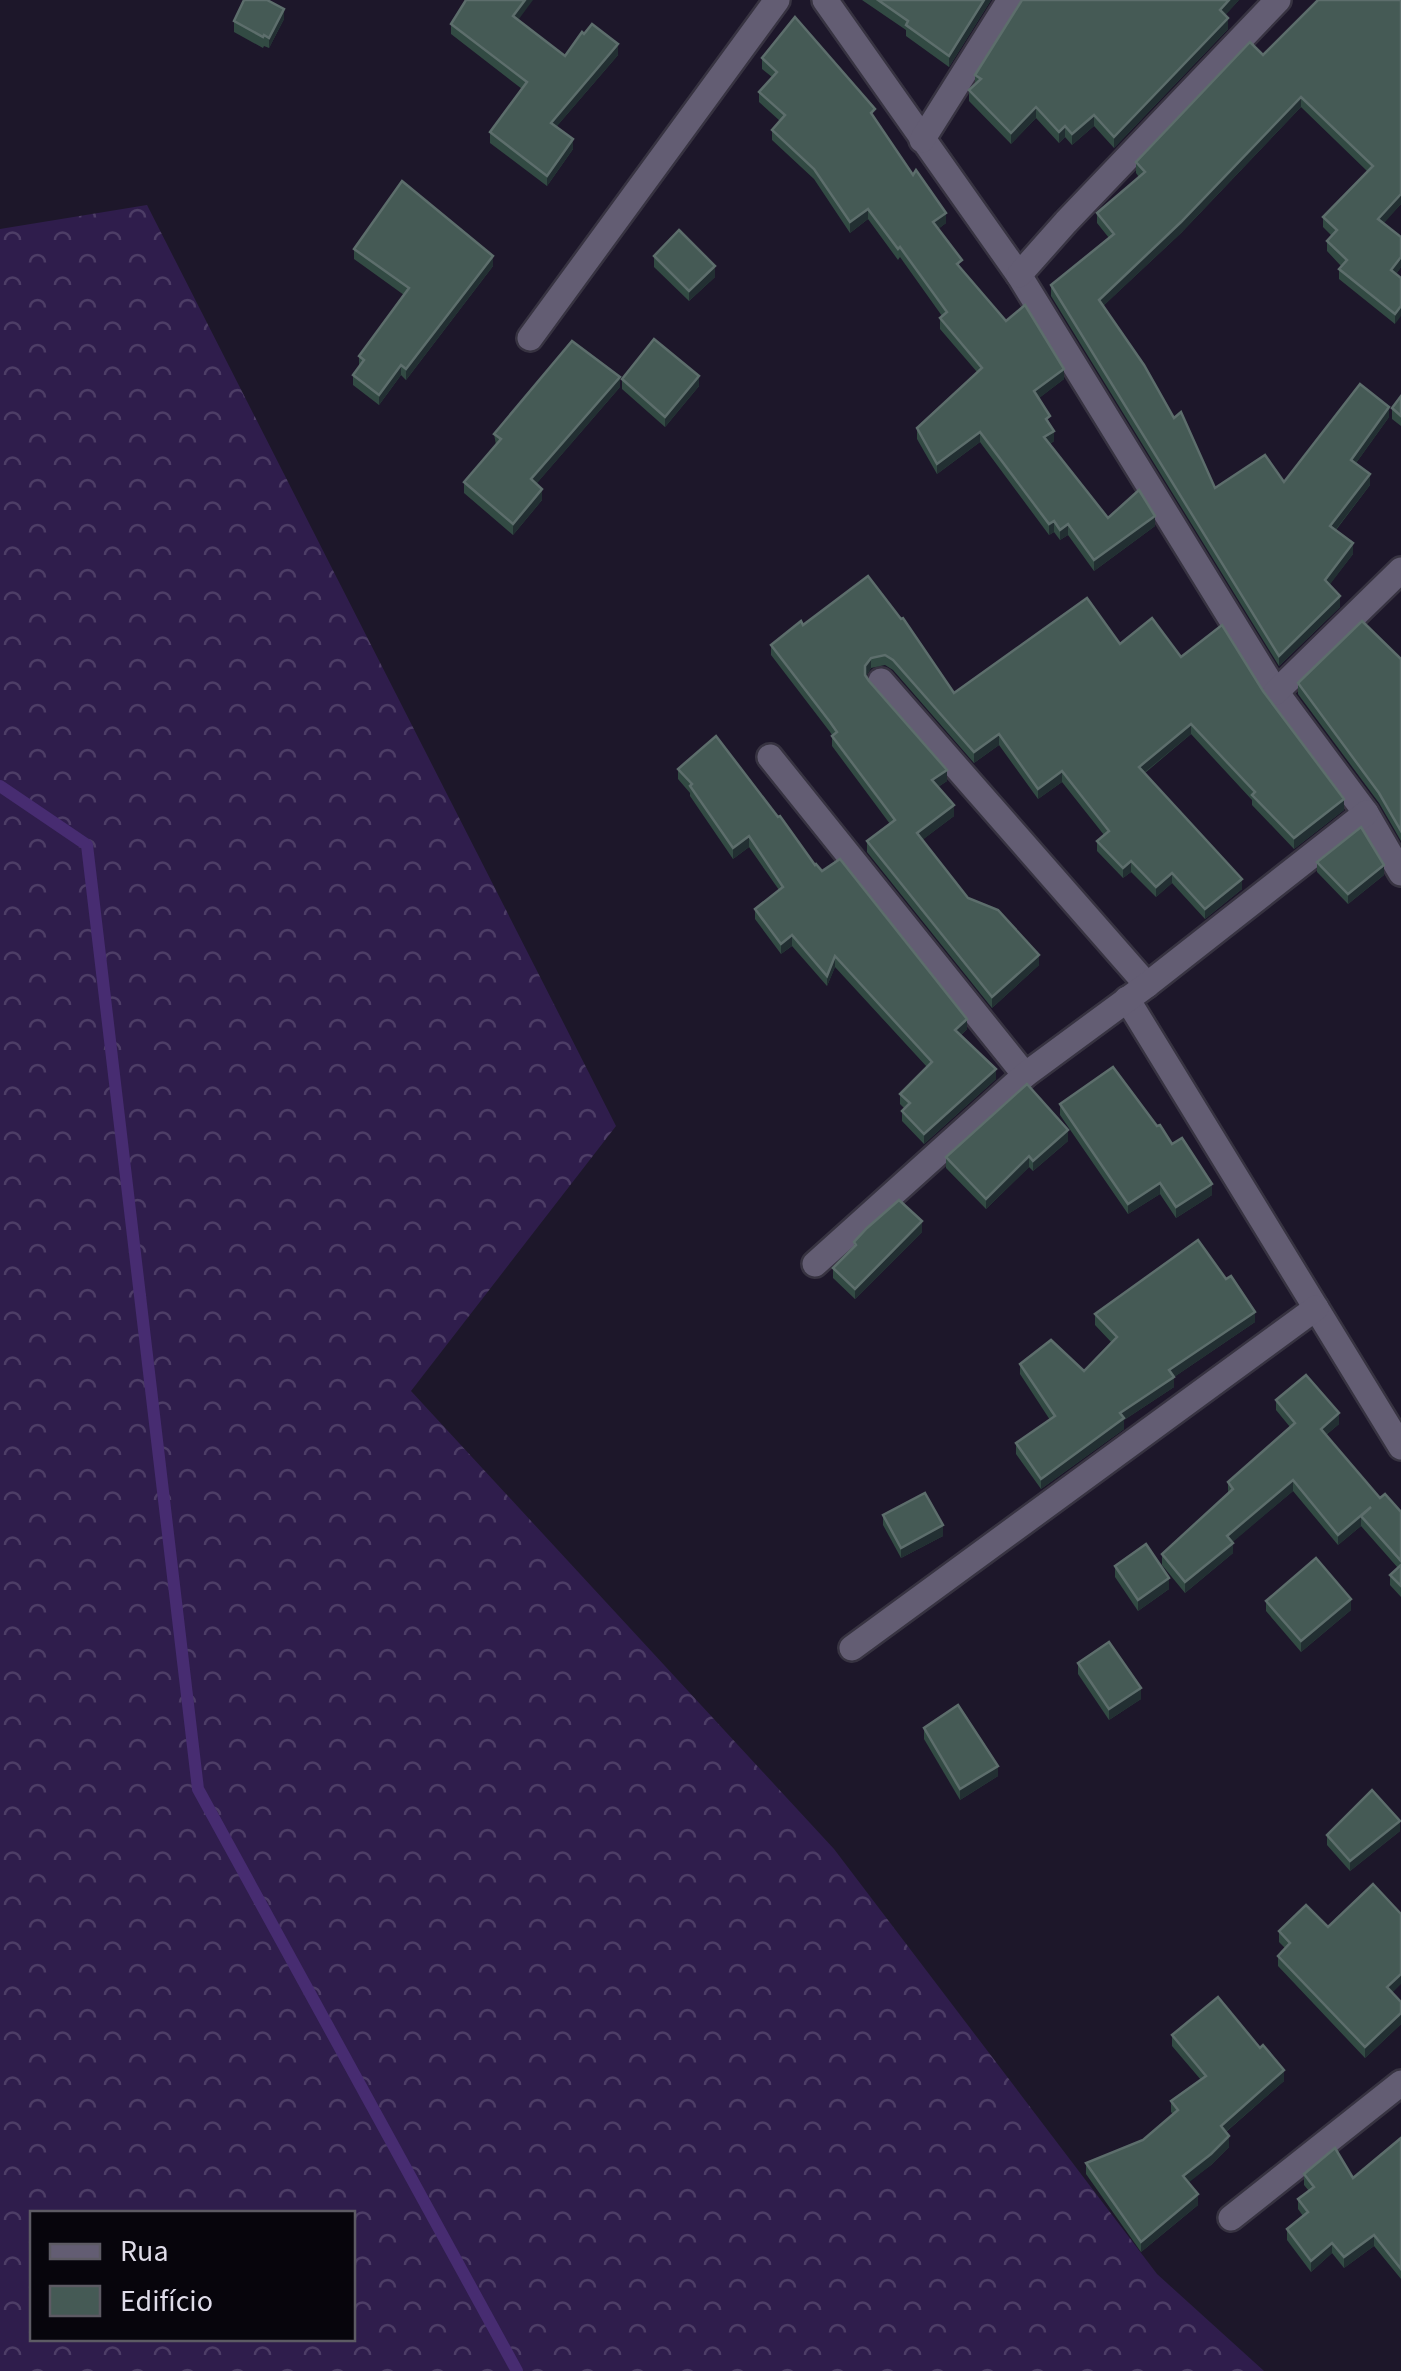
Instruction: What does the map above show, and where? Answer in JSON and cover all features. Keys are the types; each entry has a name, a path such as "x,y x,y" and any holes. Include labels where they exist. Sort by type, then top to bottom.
{"street":[{"path":"530,338 777,0"},
{"path":"825,0 1019,275 1276,692 1366,814 1401,873"},
{"path":"922,140 1010,0"},
{"path":"1019,275 1278,0"},
{"path":"1276,692 1401,570"},
{"path":"881,681 1137,992 1316,1308 1401,1446"},
{"path":"770,758 1025,1074"},
{"path":"815,1264 1025,1074 1366,814"},
{"path":"852,1648 1316,1308"},
{"path":"1231,2218 1401,2082"}],"green space":[{"path":"147,205 616,1126 411,1391 834,1849 1157,2274 1264,2371 0,2371 0,229"}],"building":[{"path":"244,0 267,0 284,9 269,38 234,21"},
{"path":"466,0 525,0 513,16 565,56 592,24 618,44 551,123 573,139 547,176 490,132 527,82 451,24"},
{"path":"878,0 984,0 949,56"},
{"path":"1022,0 1229,0 1220,10 1228,18 1114,137 1094,115 1072,134 1065,126 1059,132 1036,107 1011,133 969,90 981,79 975,75"},
{"path":"1318,0 1401,0 1401,194 1378,219 1401,237 1401,257 1391,270 1401,278 1401,306 1395,314 1339,269 1347,260 1327,241 1337,230 1323,217 1373,166 1301,97 1181,222 1099,300 1144,365 1174,418 1181,412 1215,488 1265,455 1284,482 1360,384 1389,407 1351,460 1370,474 1330,526 1353,543 1325,580 1340,596 1279,656 1051,285 1114,234 1097,213 1145,172 1136,162 1250,42 1263,55"},
{"path":"795,17 875,109 871,113 913,175 916,170 946,213 933,222 962,260 957,264 1006,321 1025,305 1064,369 1034,391 1050,416 1046,419 1054,431 1044,437 1108,518 1139,490 1155,516 1094,560 1068,524 1060,530 1054,521 1049,524 980,432 937,464 917,428 982,368 940,318 947,312 868,209 850,222 814,169 772,130 785,115 759,92 777,72 762,58"},
{"path":"402,181 493,256 406,369 401,365 379,395 353,375 364,360 359,356 409,288 354,249"},
{"path":"679,230 715,266 689,291 654,256"},
{"path":"654,339 699,376 665,417 622,379"},
{"path":"572,341 620,377 531,479 542,489 513,524 464,482 501,439 494,434"},
{"path":"1401,396 1401,416 1392,408"},
{"path":"868,576 903,618 954,693 1087,598 1120,644 1152,618 1181,657 1222,625 1263,691 1344,799 1294,838 1191,724 1139,767 1242,879 1205,909 1172,873 1156,887 1131,861 1123,868 1097,841 1109,831 1062,771 1038,789 999,734 974,752 893,660 885,655 871,658 865,666 869,681 947,770 932,780 954,805 917,833 968,898 998,910 1039,955 992,997 867,841 895,820 832,736 837,732 830,722 771,645"},
{"path":"1362,621 1401,659 1401,831 1379,793 1298,683"},
{"path":"716,736 815,865 822,871 840,859 967,1019 955,1030 996,1069 924,1134 902,1111 910,1103 900,1094 932,1062 835,956 827,976 792,935 781,944 755,909 783,887 749,836 733,848 678,769"},
{"path":"1361,827 1384,865 1348,894 1317,862"},
{"path":"1113,1067 1172,1144 1182,1138 1212,1184 1176,1207 1160,1183 1128,1204 1060,1104"},
{"path":"1027,1084 1068,1130 1033,1161 1029,1156 986,1199 946,1157"},
{"path":"899,1200 922,1221 855,1289 833,1268 867,1228"},
{"path":"1198,1240 1226,1279 1231,1276 1255,1312 1169,1370 1174,1377 1120,1413 1124,1418 1041,1479 1016,1443 1055,1416 1020,1364 1051,1340 1084,1371 1117,1337 1095,1314"},
{"path":"1306,1375 1339,1413 1321,1429 1380,1498 1385,1494 1401,1512 1401,1561 1361,1516 1371,1507 1338,1535 1293,1480 1227,1536 1233,1543 1185,1582 1162,1554 1233,1489 1228,1482 1295,1423 1276,1400"},
{"path":"925,1493 943,1525 901,1548 883,1515"},
{"path":"1146,1544 1169,1578 1138,1600 1115,1566"},
{"path":"1316,1558 1351,1599 1301,1641 1266,1601"},
{"path":"1401,1565 1401,1586 1390,1575"},
{"path":"1109,1642 1141,1688 1109,1709 1078,1663"},
{"path":"958,1705 998,1766 960,1789 924,1728"},
{"path":"1372,1790 1400,1821 1350,1861 1327,1835"},
{"path":"1373,1884 1401,1914 1401,1974 1387,1987 1401,2002 1401,2013 1365,2047 1278,1956 1290,1943 1279,1931 1306,1905 1328,1927"},
{"path":"1218,1997 1260,2048 1263,2045 1284,2070 1221,2126 1229,2136 1183,2176 1198,2194 1141,2242 1086,2163 1143,2140 1178,2110 1171,2101 1206,2076 1172,2035"},
{"path":"1401,2138 1401,2269 1374,2235 1344,2257 1332,2243 1311,2261 1287,2229 1308,2212 1298,2199 1314,2187 1304,2174 1335,2148 1353,2178"}],"waterway":[{"path":"0,786 87,845 198,1789 517,2371"}]}
